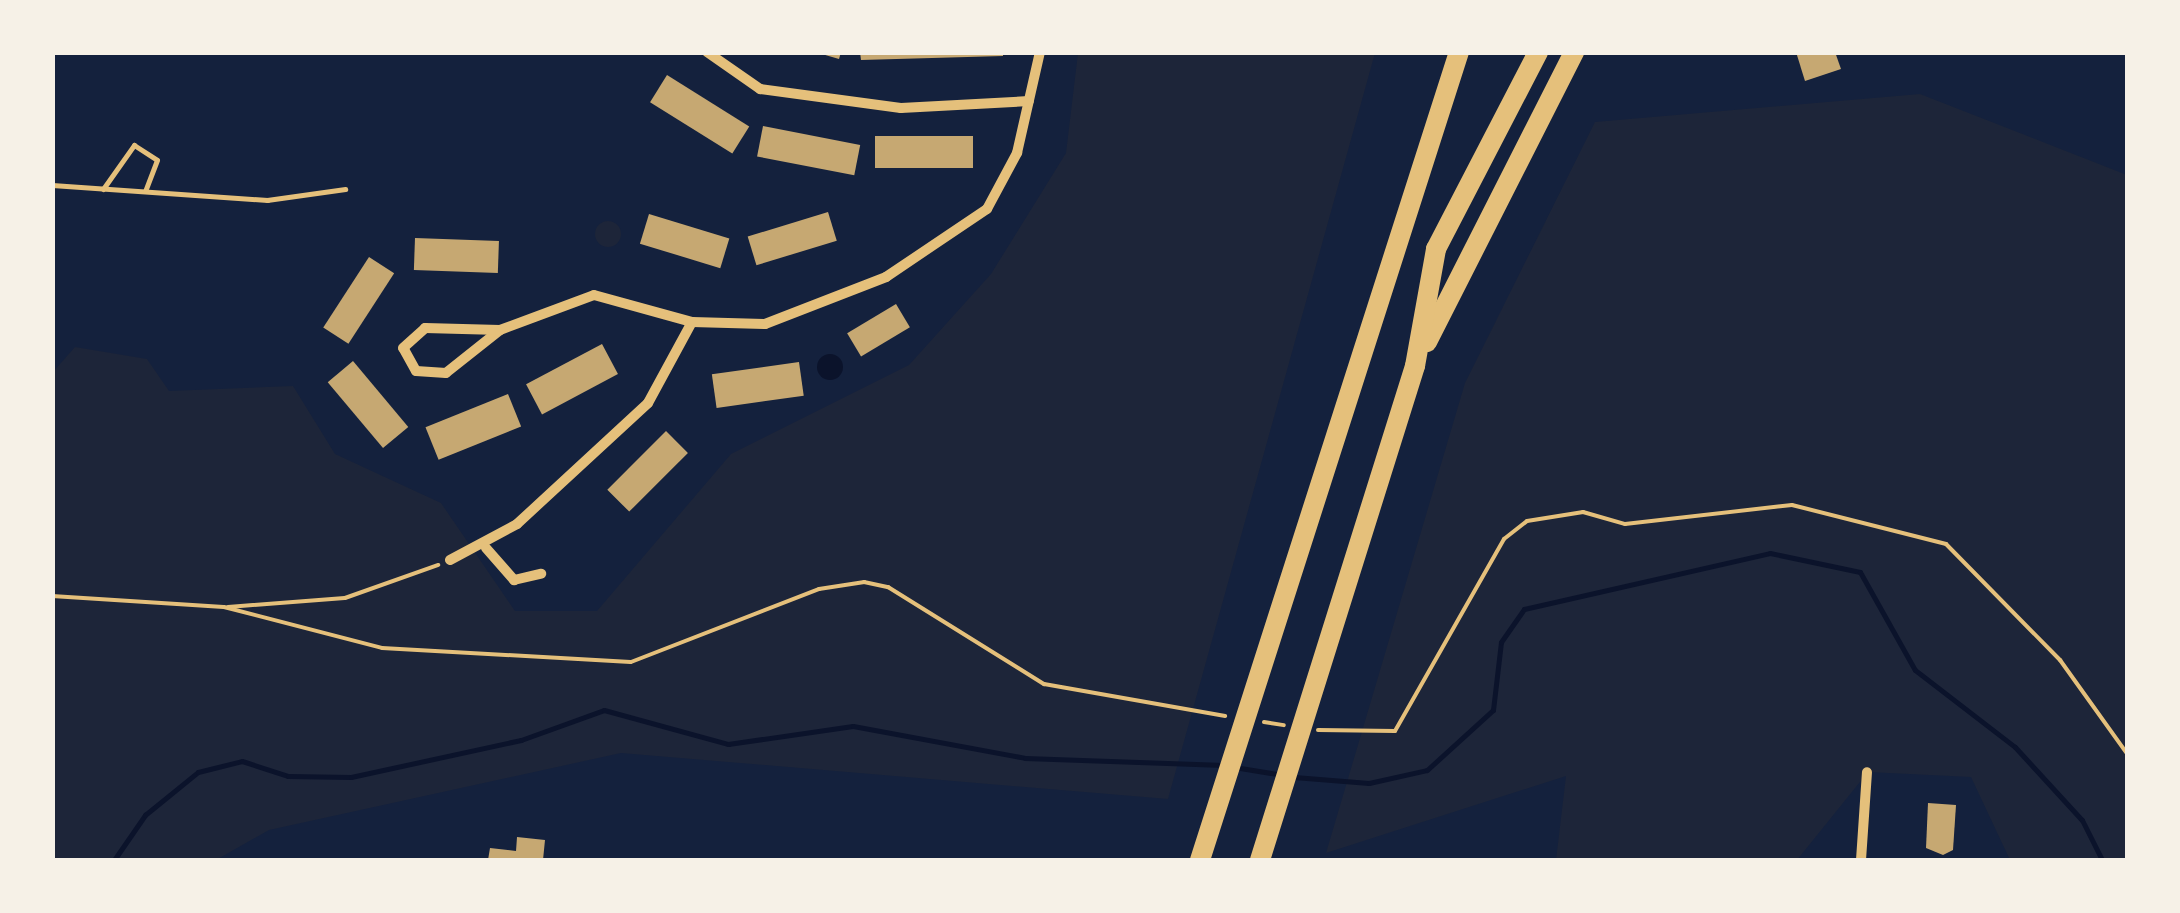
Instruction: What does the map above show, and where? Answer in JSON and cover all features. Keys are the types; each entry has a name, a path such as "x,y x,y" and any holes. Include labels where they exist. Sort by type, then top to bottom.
{"highway":[{"path":"1425,138 1445,52"},
{"path":"1203,850 1425,138 1459,52"},
{"path":"1260,860 1415,366 1436,249 1538,52"},
{"path":"1415,366 1574,52"}],"street":[{"path":"707,52 760,89 901,108 1030,102"},
{"path":"500,330 443,324 412,332 403,348 416,371 446,373 500,330 594,295 692,322 766,324 813,311 964,232 1006,182 1040,52"},
{"path":"450,560 486,548 648,404 692,322"},
{"path":"486,548 514,580 541,574"},
{"path":"1861,860 1867,772"}],"lane":[{"path":"103,189 134,144 156,160 143,192"},
{"path":"52,184 280,200 345,189"}],"path":[{"path":"1315,729 1395,731 1504,539 1527,520 1584,512 1625,524 1792,506 1946,544 2060,660 2128,756"},
{"path":"52,596 224,607 345,598 450,560"},
{"path":"224,607 382,648 631,662 804,594 864,582 888,588 1044,684 1237,718"},
{"path":"1256,721 1296,726"}],"shaded area":[{"path":"1078,53 1375,53 1168,799 621,753 269,830 216,860 53,860 52,373 75,347 147,359 169,391 293,386 335,454 441,503 515,611 597,611 731,454 909,365 991,274 1066,153"},
{"path":"1920,94 2127,175 2127,860 2010,860 1971,777 1868,772 1797,860 1556,860 1566,776 1326,853 1465,383 1595,122"},
{"path":"608,221 617,225 621,234 617,243 608,247 599,243 595,234 599,225"},
{"path":"830,354 839,358 843,367 839,376 830,380 821,376 817,367 821,358"}],"building":[{"path":"815,52 841,52 839,59"},
{"path":"860,52 1003,52 1003,56 861,60"},
{"path":"1796,52 1835,52 1841,69 1805,81"},
{"path":"667,75 749,126 732,154 650,102"},
{"path":"763,126 860,145 854,175 757,156"},
{"path":"875,136 973,136 973,168 875,168"},
{"path":"828,212 837,241 756,265 748,237"},
{"path":"649,214 729,239 720,268 640,244"},
{"path":"415,238 499,241 498,273 414,270"},
{"path":"369,257 394,273 348,344 323,327"},
{"path":"896,304 910,327 861,357 847,333"},
{"path":"602,344 618,374 542,414 526,384"},
{"path":"353,361 408,427 383,448 328,382"},
{"path":"799,362 804,396 717,408 712,374"},
{"path":"508,394 521,426 439,460 425,427"},
{"path":"666,431 688,453 629,512 607,490"},
{"path":"1928,803 1956,805 1953,850 1943,855 1926,848"},
{"path":"517,837 545,840 543,860 488,860 490,848 516,851"}],"waterway":[{"path":"1294,777 1369,783 1427,770 1493,710 1501,642 1524,609 1770,553 1860,572 1915,670 2015,747 2082,820 2102,860"},
{"path":"114,860 145,815 198,772 242,761 288,776 351,777 521,740 604,710 728,744 853,726 1025,758 1224,765"},
{"path":"1234,767 1283,775"}]}
